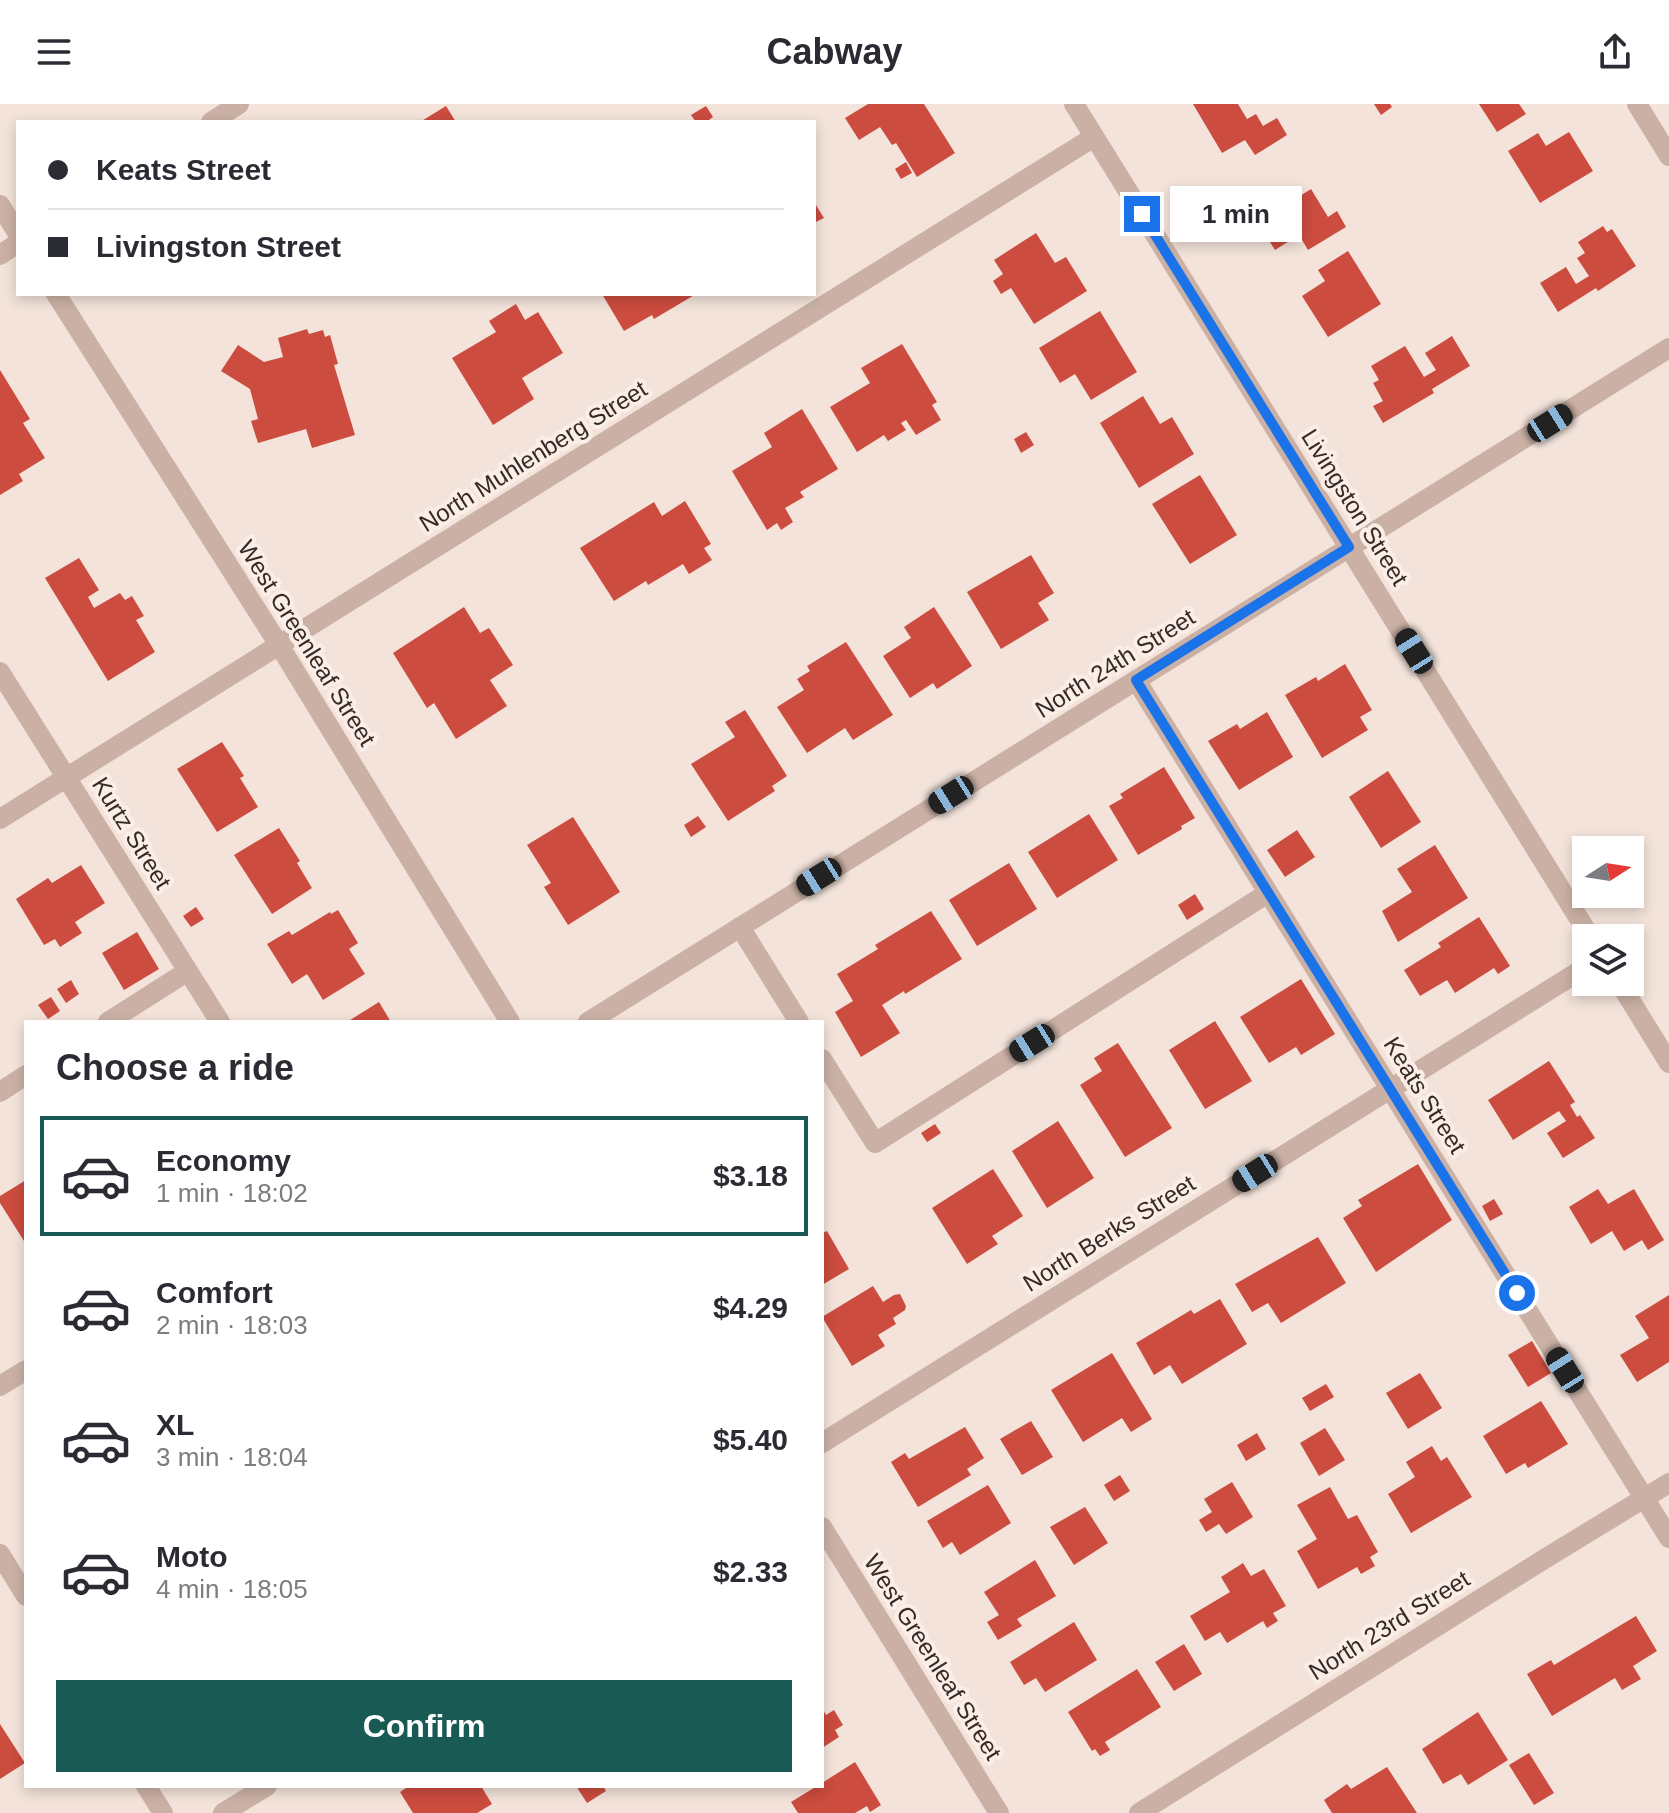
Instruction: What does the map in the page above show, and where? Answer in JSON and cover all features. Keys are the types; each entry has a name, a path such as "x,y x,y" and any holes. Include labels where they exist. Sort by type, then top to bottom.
{"street":[{"path":"214,120 239,104"},
{"name":"Livingston Street","path":"1074,104 1582,924"},
{"path":"1637,104 1669,156"},
{"name":"North Muhlenberg Street","path":"0,819 1094,137"},
{"path":"0,205 16,231"},
{"name":"West Greenleaf Street","path":"57,296 279,645 509,1020"},
{"name":"North 24th Street","path":"591,1020 1669,348"},
{"name":"Kurtz Street","path":"0,672 219,1020"},
{"name":"Keats Street","path":"1136,680 1669,1538"},
{"path":"824,1062 875,1143 1268,893"},
{"path":"740,927 798,1020"},
{"path":"111,1020 188,971"},
{"name":"North Berks Street","path":"824,1442 1572,976"},
{"path":"1628,996 1669,1063"},
{"path":"0,1092 24,1076"},
{"path":"0,1386 24,1371"},
{"name":"North 23rd Street","path":"1139,1813 1669,1483"},
{"name":"West Greenleaf Street","path":"824,1530 999,1813"},
{"path":"0,1554 24,1593"},
{"path":"147,1788 163,1813"},
{"path":"223,1813 264,1788"}],"building":[{"path":"868,104 924,104 955,153 917,177 896,143 892,145 880,127 859,140 845,118"},
{"path":"1193,104 1238,104 1247,119 1256,114 1263,126 1277,118 1287,135 1255,155 1245,140 1222,153"},
{"path":"1374,104 1390,104 1392,107 1381,115"},
{"path":"1479,104 1519,104 1526,114 1497,132"},
{"path":"446,106 455,120 423,120"},
{"path":"706,106 713,117 695,120 691,115"},
{"path":"1569,132 1593,171 1540,203 1508,151 1538,133 1546,146"},
{"path":"906,162 912,173 901,179 895,169"},
{"path":"1311,189 1328,217 1337,211 1346,227 1308,250 1299,235 1275,250 1251,211 1285,190 1292,201"},
{"path":"816,205 824,218 816,222"},
{"path":"1603,226 1607,232 1612,229 1636,266 1558,312 1540,283 1566,267 1576,284 1589,276 1577,258 1585,253 1578,242"},
{"path":"1036,233 1055,263 1066,257 1087,291 1034,324 1011,288 1001,294 993,281 1003,274 994,260"},
{"path":"1348,251 1381,304 1328,337 1302,296 1325,281 1318,270"},
{"path":"603,296 693,296 654,319 652,315 624,331"},
{"path":"516,304 525,320 538,312 563,353 522,378 534,399 493,425 452,358 496,332 489,321"},
{"path":"1100,311 1137,372 1091,400 1075,374 1060,383 1039,348"},
{"path":"307,329 309,334 323,330 325,337 330,335 338,364 334,365 355,435 312,448 306,429 258,443 251,421 258,419 250,389 221,371 238,345 264,362 283,357 278,338"},
{"path":"1452,336 1470,366 1432,389 1434,393 1383,423 1373,406 1383,401 1373,383 1379,380 1371,366 1405,346 1424,377 1436,370 1425,353"},
{"path":"902,344 937,402 932,405 941,420 916,435 906,420 901,423 906,430 888,441 884,435 857,452 830,407 870,383 861,368"},
{"path":"0,370 30,419 23,423 45,458 19,474 23,481 0,495"},
{"path":"1143,396 1160,424 1172,417 1194,454 1139,488 1100,423"},
{"path":"802,409 838,469 800,492 804,497 785,508 793,522 781,530 777,523 767,530 732,471 772,447 764,433"},
{"path":"1026,432 1034,445 1021,453 1014,439"},
{"path":"1200,475 1237,535 1190,564 1152,504"},
{"path":"685,501 711,544 704,548 712,560 689,574 683,564 648,585 646,581 614,601 580,548 654,502 662,516"},
{"path":"1031,555 1054,593 1038,603 1049,620 1001,649 967,592"},
{"path":"79,558 99,590 88,597 94,608 120,593 125,600 132,596 144,616 136,620 155,652 108,681 45,578"},
{"path":"464,607 480,633 489,628 513,665 490,680 507,706 456,739 434,703 427,708 393,653"},
{"path":"934,607 972,666 937,689 933,683 910,698 883,656 911,638 904,627"},
{"path":"846,642 893,715 853,740 845,728 807,753 777,707 804,690 797,679 810,671 807,666"},
{"path":"1345,664 1372,710 1360,717 1368,730 1322,758 1285,695 1316,677 1318,681"},
{"path":"745,710 787,776 772,786 775,791 728,821 691,764 735,737 725,722"},
{"path":"1267,712 1293,757 1239,790 1208,741 1237,724 1240,729"},
{"path":"222,742 244,776 240,778 258,807 217,832 177,769"},
{"path":"1164,767 1195,818 1138,855 1109,806 1123,798 1120,794"},
{"path":"1388,771 1421,822 1381,848 1349,797"},
{"path":"1089,814 1118,860 1057,898 1028,852"},
{"path":"698,816 706,827 691,837 684,825"},
{"path":"573,817 620,892 568,925 544,887 551,883 527,845"},
{"path":"279,828 300,861 297,863 312,888 272,914 234,855"},
{"path":"1297,830 1315,857 1285,877 1267,850"},
{"path":"1435,845 1468,898 1398,942 1382,911 1412,892 1397,869"},
{"path":"1009,863 1037,909 977,946 949,900"},
{"path":"81,865 105,903 75,922 82,933 60,947 55,939 44,945 16,899 48,878 52,883"},
{"path":"1195,894 1204,909 1187,920 1178,905"},
{"path":"196,907 204,919 191,927 183,916"},
{"path":"338,910 358,943 349,949 365,974 323,1000 307,974 292,984 267,944 289,931 292,935"},
{"path":"931,911 962,959 882,1005 900,1033 861,1057 835,1012 853,1001 837,974 878,949 875,945"},
{"path":"1479,917 1510,966 1498,974 1494,968 1455,993 1447,980 1420,996 1404,970 1441,947 1438,943"},
{"path":"137,932 159,969 124,990 102,953"},
{"path":"1301,979 1335,1034 1301,1055 1296,1047 1269,1063 1240,1017"},
{"path":"71,980 79,994 66,1003 57,989"},
{"path":"51,997 60,1011 48,1019 38,1005"},
{"path":"379,1002 390,1020 350,1020"},
{"path":"1215,1021 1252,1081 1205,1109 1169,1050"},
{"path":"1118,1043 1172,1128 1125,1157 1080,1085 1102,1071 1094,1058"},
{"path":"1549,1061 1575,1102 1570,1105 1577,1117 1580,1115 1595,1138 1563,1158 1547,1133 1566,1121 1559,1111 1513,1140 1488,1100"},
{"path":"1058,1121 1094,1178 1047,1208 1012,1151"},
{"path":"935,1124 941,1133 927,1142 921,1133"},
{"path":"1418,1164 1452,1220 1376,1272 1343,1218 1362,1206 1358,1200"},
{"path":"993,1169 1023,1216 992,1236 998,1244 967,1264 932,1208"},
{"path":"24,1181 24,1241 0,1203 0,1196"},
{"path":"1598,1189 1608,1204 1634,1189 1664,1240 1648,1250 1642,1240 1624,1251 1612,1231 1591,1244 1569,1207"},
{"path":"1494,1199 1503,1214 1490,1221 1482,1206"},
{"path":"827,1231 849,1269 824,1284 824,1232"},
{"path":"1318,1237 1346,1283 1281,1323 1268,1303 1252,1312 1235,1284"},
{"path":"873,1286 883,1302 900,1294 906,1306 893,1318 896,1324 878,1335 885,1346 852,1366 824,1316"},
{"path":"1669,1295 1669,1362 1637,1382 1620,1355 1649,1338 1635,1316"},
{"path":"1220,1299 1247,1344 1182,1384 1170,1365 1154,1375 1136,1343 1191,1310 1194,1314"},
{"path":"1532,1341 1551,1373 1528,1387 1508,1355"},
{"path":"1112,1353 1152,1419 1131,1432 1122,1418 1083,1442 1051,1390"},
{"path":"1420,1373 1442,1408 1408,1429 1386,1393"},
{"path":"1326,1384 1334,1397 1310,1411 1302,1398"},
{"path":"1541,1401 1568,1444 1528,1468 1525,1463 1506,1474 1483,1436"},
{"path":"1031,1421 1053,1457 1022,1475 1000,1439"},
{"path":"965,1427 984,1458 967,1469 971,1475 918,1507 891,1462 905,1453 909,1459"},
{"path":"1325,1428 1345,1460 1319,1476 1300,1443"},
{"path":"1257,1433 1266,1449 1246,1461 1237,1445"},
{"path":"1432,1446 1441,1461 1447,1457 1472,1497 1411,1533 1388,1494 1415,1477 1406,1462"},
{"path":"1120,1475 1130,1491 1114,1501 1104,1485"},
{"path":"1232,1482 1253,1517 1226,1534 1219,1524 1206,1532 1199,1520 1212,1512 1204,1499"},
{"path":"988,1485 1011,1523 960,1555 952,1542 943,1548 927,1521"},
{"path":"1330,1487 1348,1519 1357,1515 1378,1552 1370,1557 1375,1566 1361,1574 1357,1567 1318,1589 1297,1551 1317,1539 1297,1505"},
{"path":"1085,1507 1108,1543 1074,1565 1050,1527"},
{"path":"1035,1560 1056,1596 1017,1619 1022,1626 998,1640 987,1622 999,1615 984,1592"},
{"path":"1243,1563 1251,1576 1264,1569 1286,1606 1273,1613 1278,1621 1267,1628 1263,1621 1227,1643 1220,1632 1205,1641 1190,1616 1230,1592 1221,1577"},
{"path":"1636,1616 1657,1651 1633,1666 1641,1679 1622,1690 1615,1678 1552,1716 1527,1674 1551,1660 1554,1665"},
{"path":"1074,1622 1097,1660 1045,1692 1036,1678 1024,1685 1010,1662"},
{"path":"1184,1644 1202,1674 1174,1691 1155,1662"},
{"path":"1137,1669 1161,1707 1105,1742 1110,1750 1100,1756 1095,1749 1092,1751 1068,1712"},
{"path":"834,1710 843,1725 835,1730 839,1737 824,1747 824,1712 826,1715"},
{"path":"1478,1712 1508,1760 1468,1785 1461,1774 1443,1784 1422,1749"},
{"path":"0,1724 24,1764 0,1779"},
{"path":"1529,1753 1554,1793 1534,1805 1509,1765"},
{"path":"855,1762 881,1805 870,1812 867,1806 855,1813 798,1813 791,1802 814,1788 824,1788 824,1782"},
{"path":"1387,1767 1417,1813 1332,1813 1324,1800 1347,1784 1351,1789"},
{"path":"406,1788 482,1788 492,1804 477,1813 413,1813 400,1792"},
{"path":"577,1788 604,1788 606,1791 587,1803"}],"route":[{"path":"1142,214 1349,547 1136,680 1517,1293"}]}
